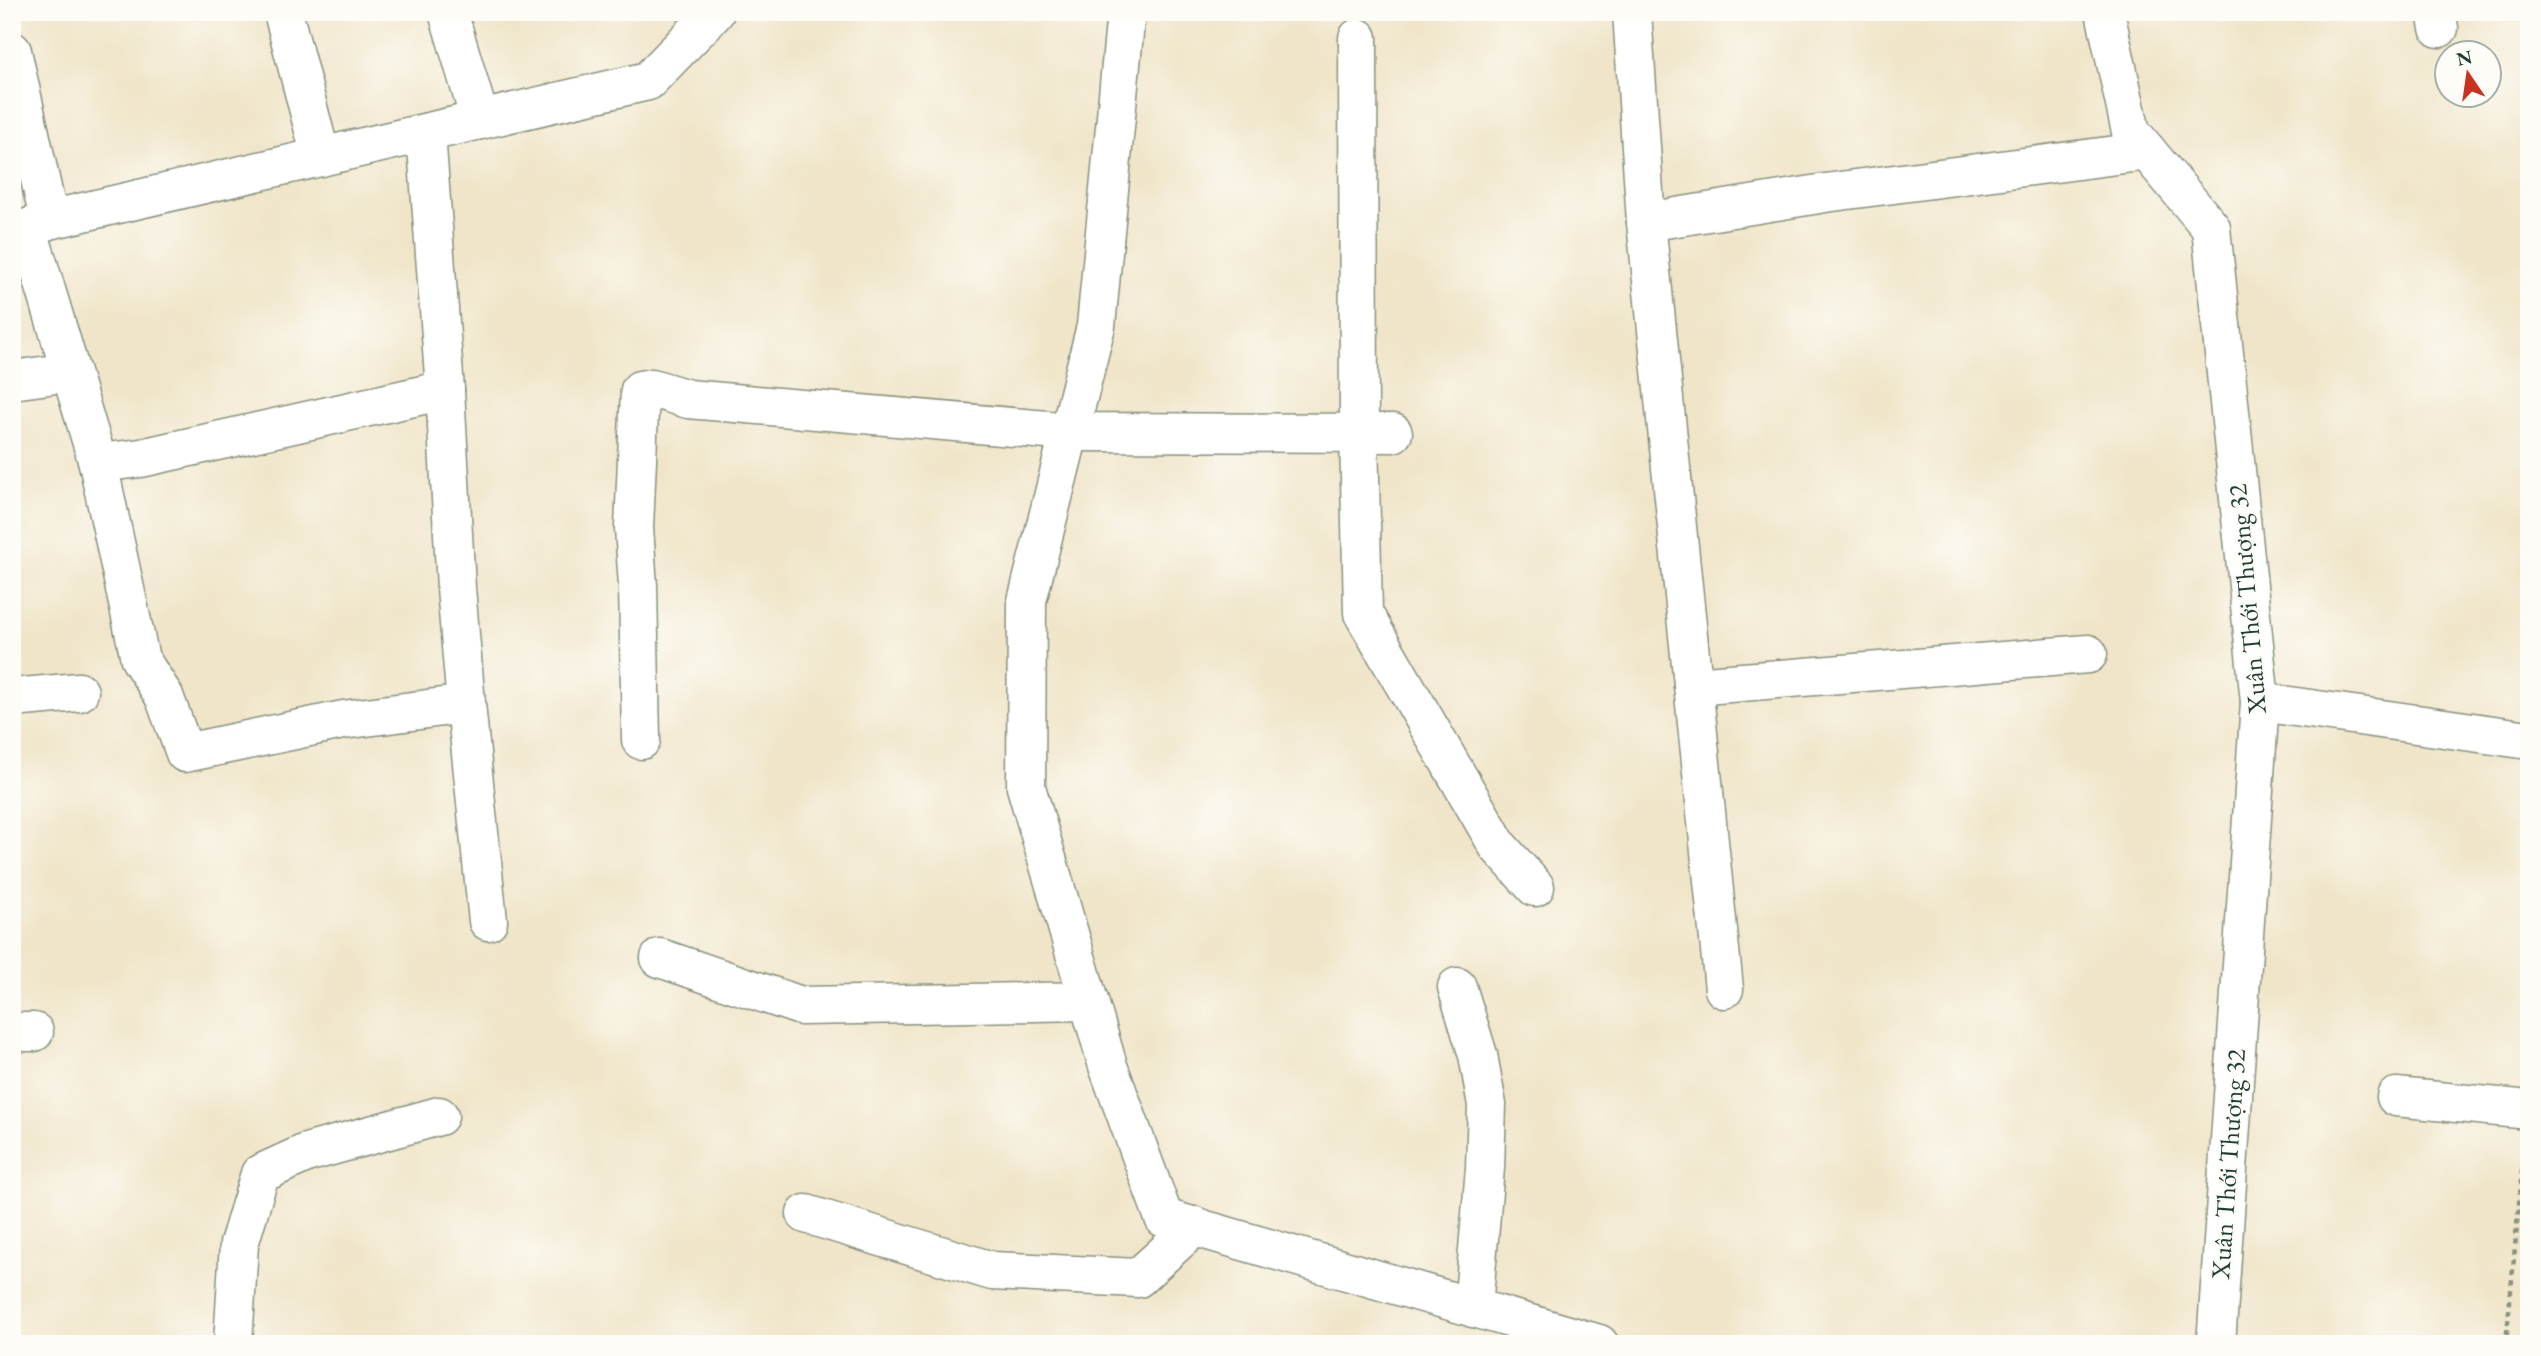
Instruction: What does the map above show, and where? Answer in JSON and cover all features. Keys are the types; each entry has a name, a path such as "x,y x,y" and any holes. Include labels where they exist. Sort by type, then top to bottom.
{"street":[{"path":"282,12 321,157"},
{"path":"448,12 480,120"},
{"path":"30,228 648,81 715,12"},
{"path":"1126,12 1096,326 1027,601 1027,787 1108,1066 1164,1218 1599,1344"},
{"path":"1632,12 1646,222 1724,989"},
{"name":"Xuân Thới Thượng 32","path":"2105,12 2131,132 2211,228 2260,702 2216,1344"},
{"path":"1358,38 1376,433 1363,613 1498,846 1535,887"},
{"path":"12,51 30,228 98,463 140,659 164,696 185,753 343,720 466,704"},
{"path":"426,133 456,588 488,921"},
{"path":"1646,222 1825,193 2147,151"},
{"path":"12,380 71,372"},
{"path":"641,740 634,528 640,390 652,388 688,399 1070,432 1376,433"},
{"path":"98,463 141,458 445,390"},
{"path":"1693,686 2088,654"},
{"path":"12,698 79,692"},
{"path":"2260,702 2529,740"},
{"path":"660,958 801,1006 1089,1001"},
{"path":"1457,987 1478,1055 1487,1105 1473,1308"},
{"path":"2396,1097 2527,1109"},
{"path":"233,1344 239,1244 260,1174 306,1153 439,1116"},
{"path":"806,1214 992,1271 1138,1279 1195,1226"}],"path":[{"path":"2506,1344 2527,1109"}]}
